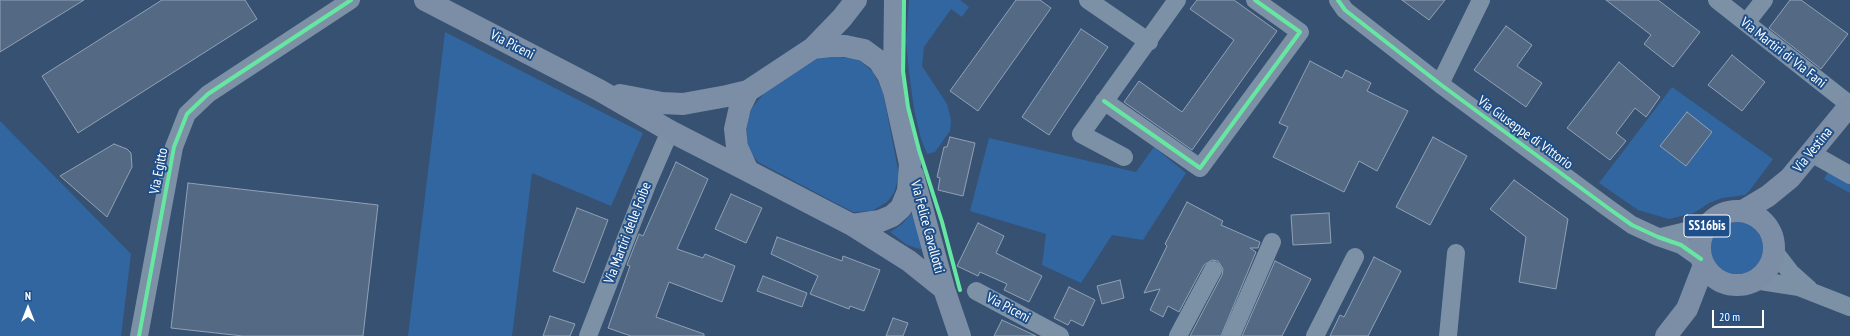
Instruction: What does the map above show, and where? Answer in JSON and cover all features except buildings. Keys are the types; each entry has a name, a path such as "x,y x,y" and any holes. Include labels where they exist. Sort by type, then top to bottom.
{"main road":[{"name":"Via Piceni","path":"425,0 599,90 670,130 748,171"},
{"path":"748,171 735,136 740,107 748,91 813,48 842,18 856,0"},
{"path":"894,0 894,91"},
{"path":"813,48 845,46 864,50 879,61 888,75 894,91 910,164 908,192 901,208 892,216 880,221 852,225"},
{"name":"Via Piceni","path":"599,90 662,103 683,104 720,98 748,91"},
{"name":"Via Vestina","path":"1743,211 1768,196 1790,178 1850,105"},
{"name":"Via Felice Cavallotti","path":"910,164 944,289 960,336"},
{"name":"Via Felice Cavallotti","path":"748,171 852,225 909,260 944,289"},
{"name":"Via Vestina","path":"1769,229 1790,178"},
{"name":"SS16bis","path":"1666,336 1687,309 1703,262 1700,247 1702,236 1707,226 1714,218 1723,213 1743,211 1758,217 1769,229"},
{"path":"1769,229 1773,239 1774,251"},
{"name":"SS16bis","path":"1687,309 1711,294 1747,282 1764,273 1771,263 1774,251"},
{"path":"1703,262 1710,274 1719,280 1730,284 1747,282"}],"street":[{"name":"Via Egitto","path":"139,336 174,147 187,114 208,94 351,0"},
{"path":"1088,0 1148,42"},
{"path":"1124,157 1081,134 1177,0"},
{"path":"1104,101 1200,168 1300,32 1255,0"},
{"name":"Via Giuseppe di Vittorio","path":"1330,0 1342,5 1440,84 1632,225 1658,237 1681,245 1703,262"},
{"path":"1440,84 1481,0"},
{"name":"Via Martiri di Via Fani","path":"1717,0 1850,105"},
{"path":"1746,23 1764,0"},
{"name":"Via Martiri delle Foibe","path":"588,336 648,182 670,130"},
{"path":"1811,153 1850,175"},
{"path":"1658,237 1707,226"},
{"path":"1231,336 1272,242"},
{"path":"1774,251 1791,273 1813,292"},
{"path":"1448,336 1456,253"},
{"path":"1315,336 1355,257"},
{"path":"1178,336 1214,270"},
{"path":"1747,282 1784,284 1813,292 1850,307"},
{"name":"Via Piceni","path":"976,291 1060,336"}],"shaded area":[{"path":"909,0 960,0 969,7 962,17 951,9 924,47 922,66 947,104 951,120 950,131 935,152 927,154 921,139 914,109 909,72 906,42"},
{"path":"445,32 643,133 611,206 532,173 512,336 408,336"},
{"path":"828,56 858,59 873,72 883,92 899,175 894,193 887,202 872,211 853,212 758,162 749,150 746,132 749,116 752,108 765,92 817,59"},
{"path":"1672,87 1773,159 1745,195 1722,198 1709,203 1694,213 1669,219 1638,210 1599,183"},
{"path":"0,121 131,254 121,336 0,336"},
{"path":"989,138 1136,172 1154,147 1186,173 1143,240 1112,235 1081,283 1042,265 1046,234 970,211"},
{"path":"1828,172 1850,184 1850,193 1824,179"},
{"path":"914,211 923,248 920,249 907,245 890,232 902,224"},
{"path":"1737,222 1747,224 1755,230 1761,238 1763,248 1761,258 1755,266 1747,272 1737,274 1727,272 1719,266 1713,258 1711,248 1713,238 1719,230 1727,224"}],"cycle path":[{"path":"139,336 174,147 187,114 208,94 351,0"},
{"path":"904,0 903,71 908,107 919,150 942,222 960,290"},
{"path":"1104,101 1200,168 1300,32 1255,0"},
{"path":"1338,0 1345,10 1440,84 1608,208 1632,225 1658,237 1681,245 1701,259"}]}
